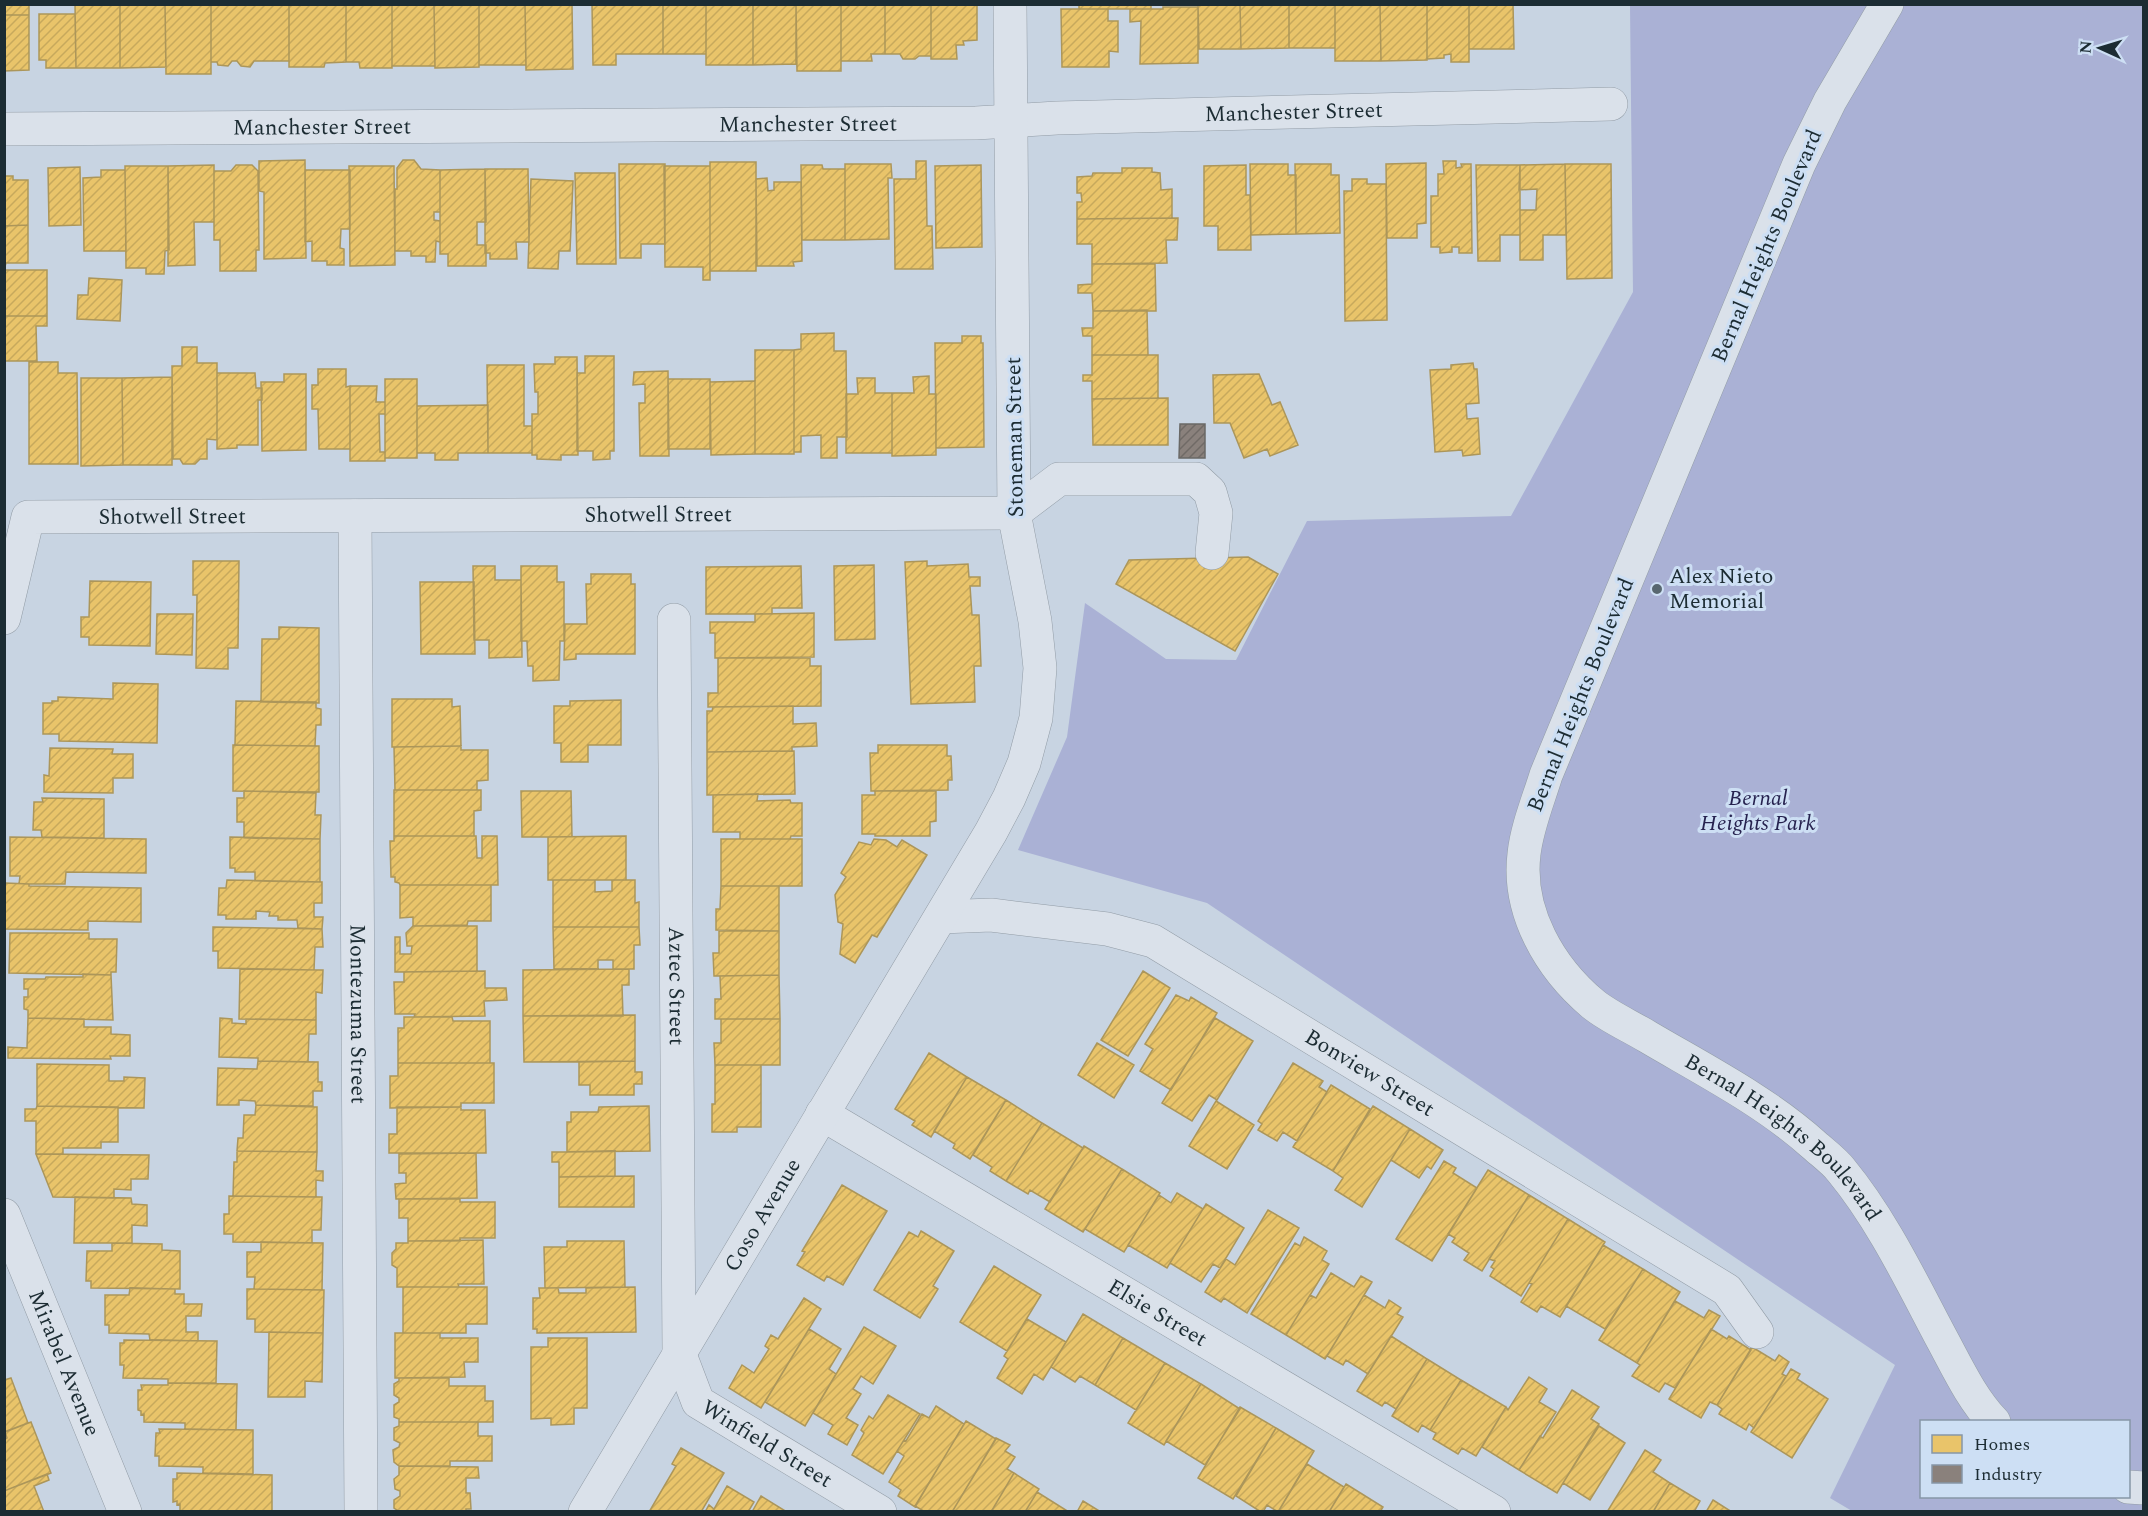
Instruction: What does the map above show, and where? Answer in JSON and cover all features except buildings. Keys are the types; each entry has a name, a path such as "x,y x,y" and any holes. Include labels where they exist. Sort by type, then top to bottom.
{"street":[{"name":"Stoneman Street","path":"941,917 1010,798 1024,763 1036,718 1040,668 1035,621 1014,513 1010,4"},
{"name":"Bernal Heights Boulevard","path":"1887,4 1830,101 1799,164 1564,732 1532,817 1524,854 1525,887 1532,920 1546,950 1567,980 1595,1006 1773,1112 1840,1168 1867,1204 1965,1381 1984,1412 1992,1420"},
{"name":"Manchester Street","path":"4,129 964,123 1611,104"},
{"path":"1014,513 1059,479 1196,479 1210,492 1216,513 1212,553"},
{"name":"Shotwell Street","path":"4,618 28,517 1014,513"},
{"name":"Montezuma Street","path":"355,516 361,1512"},
{"name":"Aztec Street","path":"674,620 680,1352"},
{"name":"Bonview Street","path":"941,917 992,915 1107,929 1153,940 1727,1290 1757,1332"},
{"name":"Coso Avenue","path":"585,1512 941,917"},
{"name":"Elsie Street","path":"822,1114 1494,1512"},
{"name":"Mirabel Avenue","path":"4,1215 124,1512"},
{"name":"Winfield Street","path":"680,1352 698,1402 880,1512"}],"green space":[{"name":"Bernal Heights Park","path":"1630,5 2143,5 2143,1511 1852,1511 1830,1498 1895,1365 1207,903 1018,850 1067,737 1085,603 1166,659 1236,660 1307,521 1511,516 1633,292"}],"place":[{"name":"Alex Nieto Memorial","path":"1657,589"}]}
